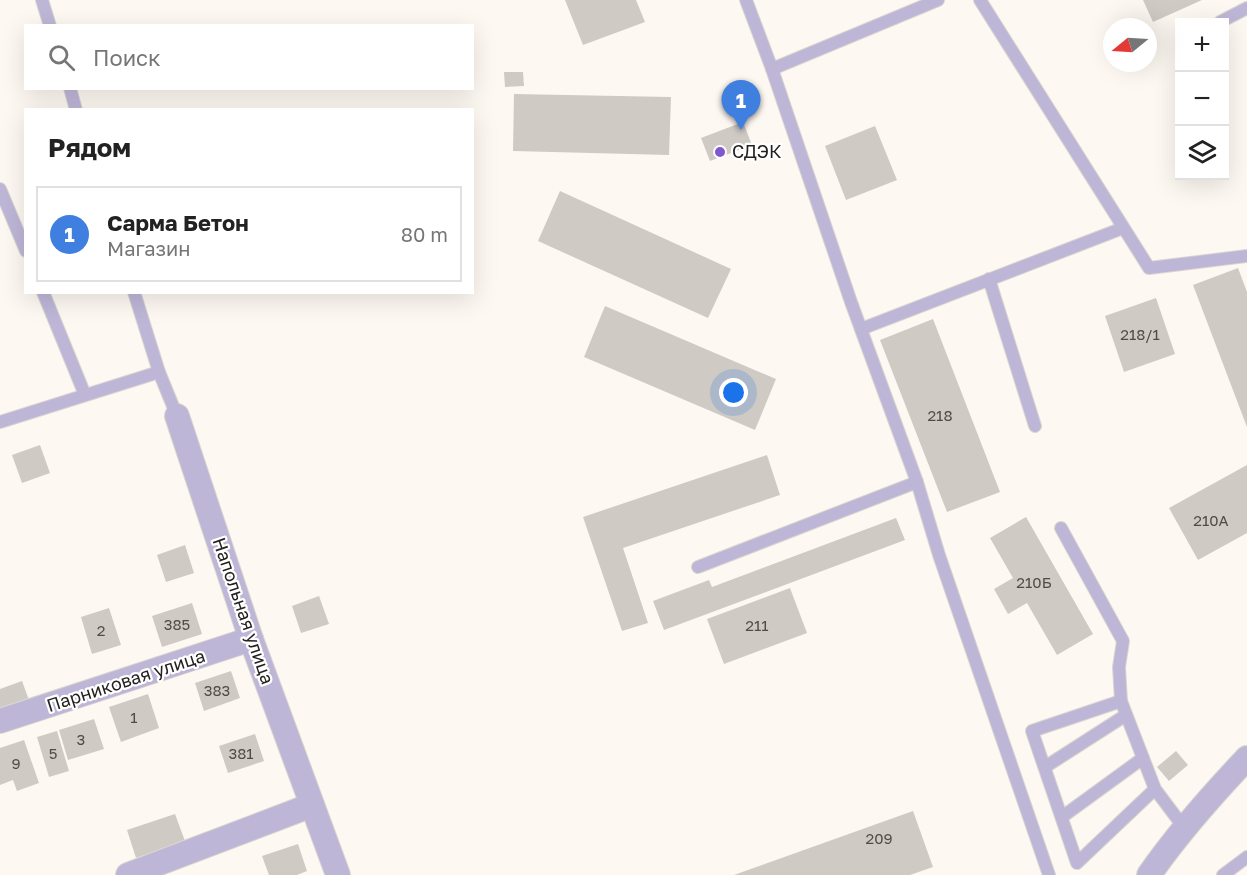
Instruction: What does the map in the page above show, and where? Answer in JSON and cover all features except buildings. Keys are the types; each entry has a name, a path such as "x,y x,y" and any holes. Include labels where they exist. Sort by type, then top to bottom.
{"street":[{"name":"Напольная улица","path":"177,416 251,639 338,875"},
{"name":"Парниковая улица","path":"0,722 251,639"},
{"path":"1149,875 1215,793 1247,758"},
{"path":"128,875 312,806"}],"lane":[{"path":"42,0 49,24"},
{"path":"746,0 917,482 939,555 1049,875"},
{"path":"772,69 938,0"},
{"path":"980,0 1149,268 1247,256"},
{"path":"1228,18 1247,8"},
{"path":"71,90 75,108"},
{"path":"0,189 24,246"},
{"path":"861,329 1123,228"},
{"path":"989,279 1035,426"},
{"path":"44,294 85,395"},
{"path":"135,294 159,372 177,416"},
{"path":"0,422 159,372"},
{"path":"698,567 917,482"},
{"path":"1061,528 1123,641 1119,667 1121,702 1155,789 1185,829"},
{"path":"1121,702 1032,731 1077,863 1155,789"},
{"path":"1045,767 1126,715"},
{"path":"1062,818 1143,758"},
{"path":"1222,875 1247,857"}],"place":[{"name":"Сарма Бетон","path":"741,130"},
{"name":"СДЭК","path":"720,152"}]}
